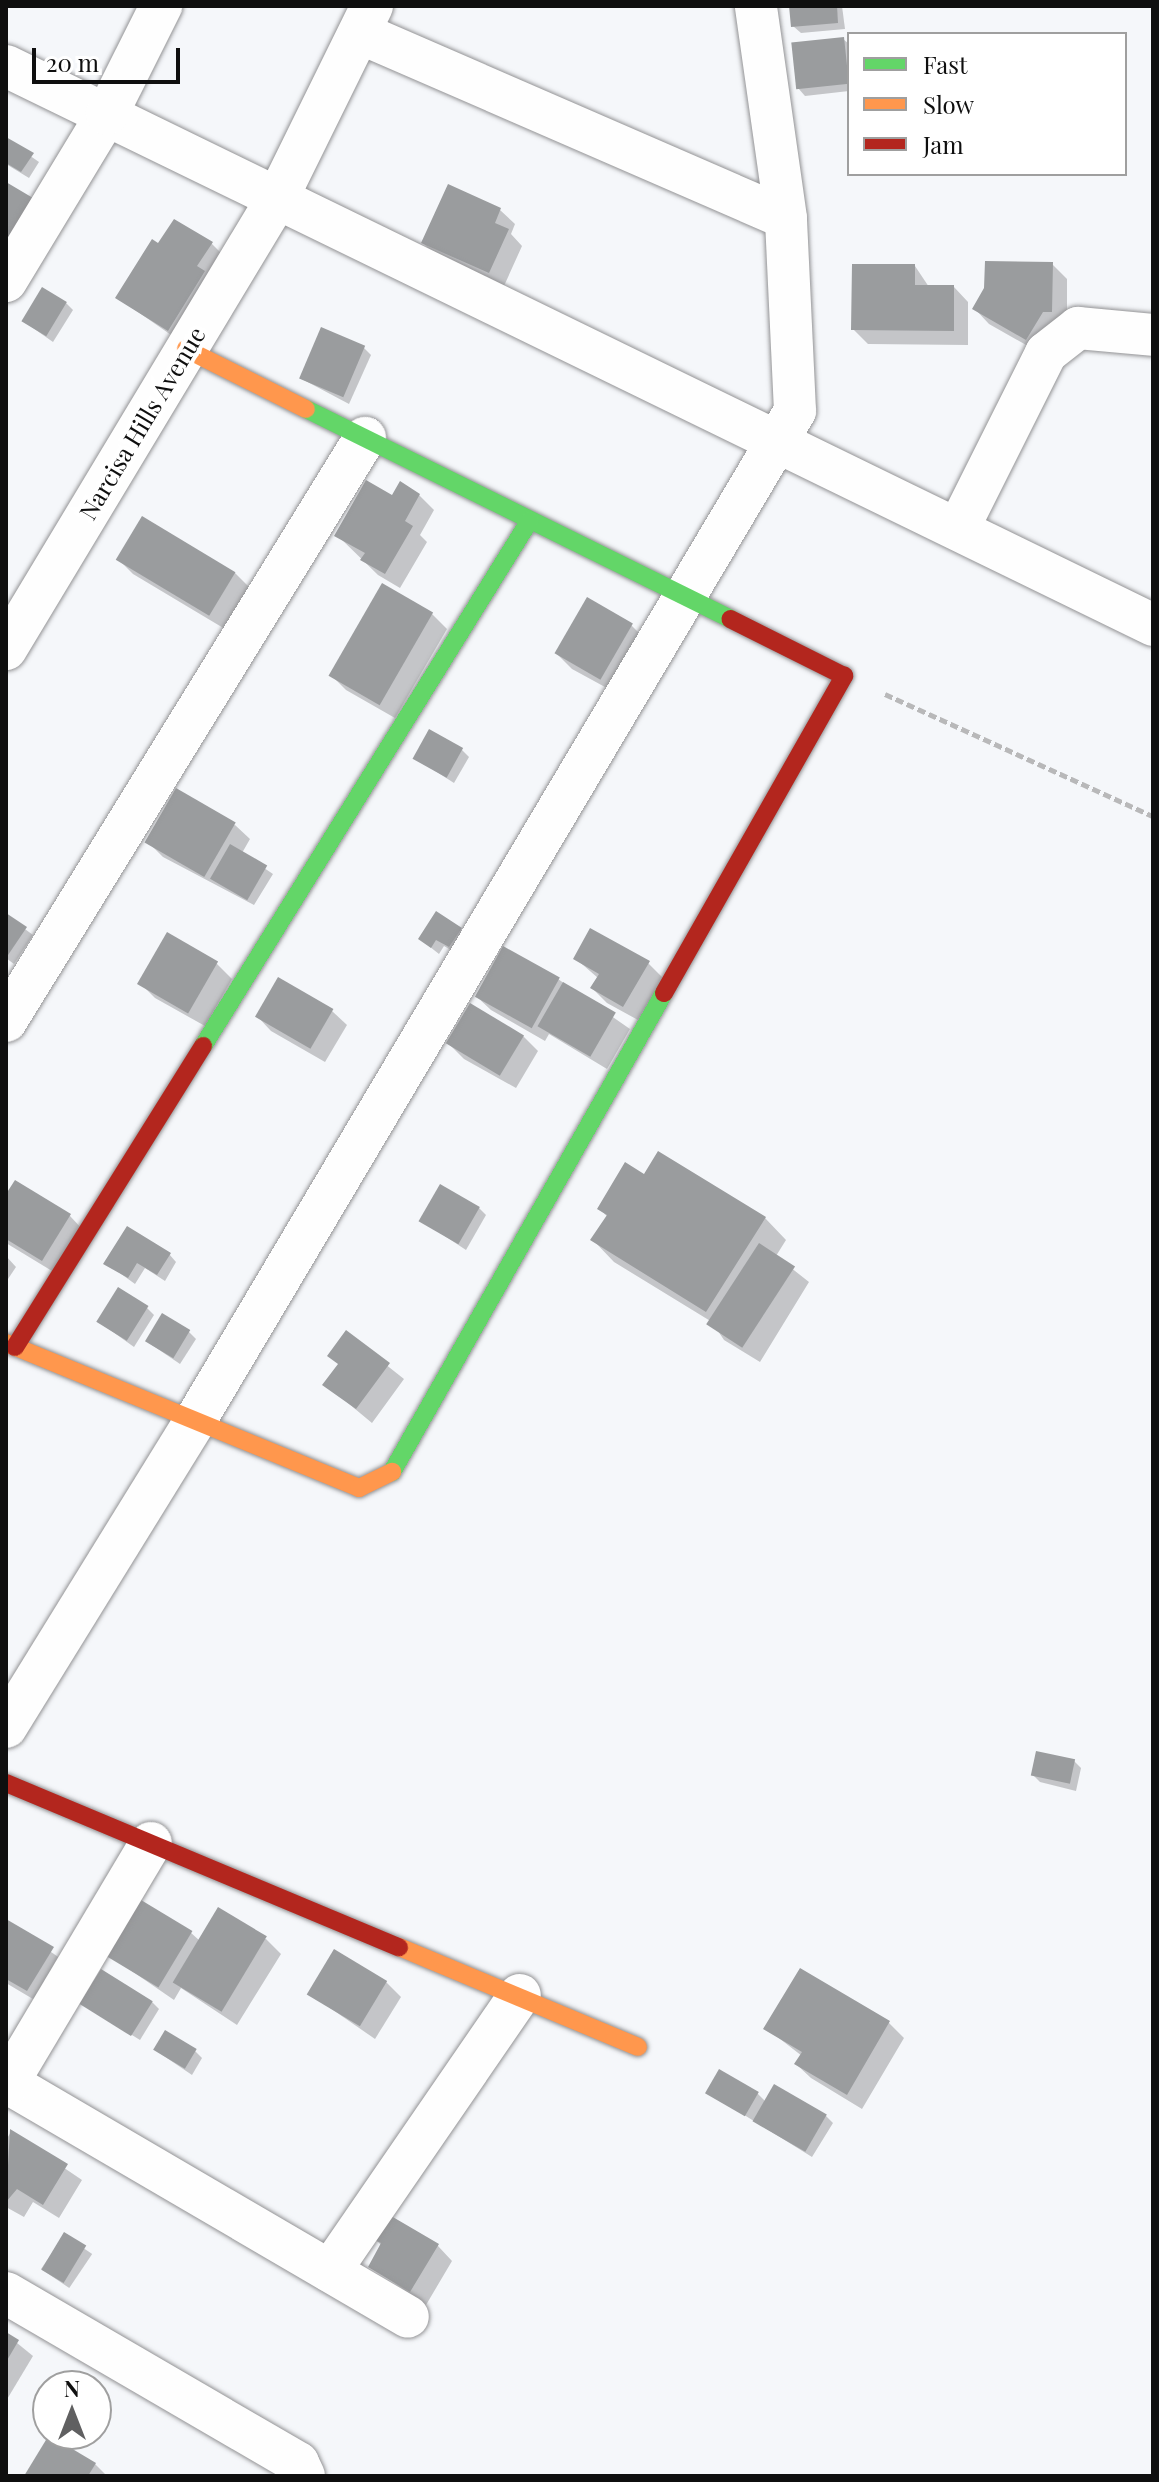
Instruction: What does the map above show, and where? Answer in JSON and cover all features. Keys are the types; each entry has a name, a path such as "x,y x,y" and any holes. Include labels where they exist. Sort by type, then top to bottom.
{"street":[{"path":"6,281 107,114 161,6"},
{"path":"6,1727 195,1421 795,411 786,218 746,12"},
{"path":"366,20 786,218"},
{"name":"Narcisa Hills Avenue","path":"6,649 278,197 366,20"},
{"path":"6,66 1153,625"},
{"path":"958,529 1046,353 1078,328 1153,335"},
{"path":"186,349 844,676 393,1471 359,1488 10,1345 530,520"},
{"path":"6,1021 365,438"},
{"path":"6,1783 520,1995 638,2047"},
{"path":"151,1843 7,2084 408,2317"},
{"path":"330,2271 520,1995"},
{"path":"6,2293 298,2463 304,2476"}],"path":[{"path":"844,676 1153,816"}],"building":[{"path":"789,6 837,6 838,23 791,27"},
{"path":"844,37 847,84 796,89 791,43"},
{"path":"6,137 34,153 21,172 6,163"},
{"path":"6,182 33,198 6,242"},
{"path":"448,184 501,208 495,223 509,229 489,273 421,243"},
{"path":"174,219 213,242 197,266 205,271 168,331 115,298 152,239 158,243"},
{"path":"985,261 1053,262 1052,312 1043,312 1026,340 972,309 984,288"},
{"path":"852,264 915,264 915,285 954,285 954,331 851,330"},
{"path":"42,287 67,302 46,336 21,321"},
{"path":"321,327 365,346 343,397 299,379"},
{"path":"366,480 392,495 400,481 420,494 405,521 413,526 385,574 360,560 365,553 334,536"},
{"path":"142,516 235,572 209,616 116,560"},
{"path":"382,583 433,612 380,705 328,676"},
{"path":"587,597 633,624 600,680 554,653"},
{"path":"429,729 463,748 447,778 413,759"},
{"path":"176,788 236,822 204,877 144,843"},
{"path":"230,844 267,866 247,900 210,879"},
{"path":"436,911 462,928 449,947 436,940 431,948 418,939"},
{"path":"6,913 27,927 6,958"},
{"path":"590,928 650,961 623,1007 590,988 599,974 573,959"},
{"path":"167,932 218,962 188,1013 137,984"},
{"path":"503,946 560,978 532,1028 475,997"},
{"path":"278,977 333,1009 310,1049 255,1017"},
{"path":"563,982 616,1012 590,1057 538,1026"},
{"path":"470,1003 524,1035 500,1076 446,1043"},
{"path":"658,1151 766,1217 706,1312 590,1240 607,1215 597,1209 625,1162 644,1174"},
{"path":"15,1180 71,1214 42,1261 6,1239 6,1194"},
{"path":"440,1184 480,1207 458,1244 419,1221"},
{"path":"127,1226 171,1253 157,1275 137,1263 128,1278 103,1264"},
{"path":"759,1243 795,1266 742,1348 706,1324"},
{"path":"118,1287 149,1306 127,1341 96,1322"},
{"path":"162,1313 190,1330 173,1358 145,1341"},
{"path":"346,1330 390,1363 356,1409 322,1385 338,1364 327,1356"},
{"path":"1036,1751 1075,1759 1070,1784 1031,1775"},
{"path":"141,1900 192,1931 158,1987 107,1957"},
{"path":"218,1907 267,1936 222,2012 173,1982"},
{"path":"6,1919 54,1947 27,1991 6,1979"},
{"path":"334,1949 387,1981 360,2026 307,1994"},
{"path":"800,1968 890,2021 847,2095 794,2064 802,2052 763,2029"},
{"path":"101,1969 153,2001 131,2036 79,2004"},
{"path":"165,2030 197,2049 185,2069 153,2050"},
{"path":"719,2069 759,2092 745,2116 705,2093"},
{"path":"774,2084 827,2114 805,2152 753,2121"},
{"path":"10,2129 68,2164 43,2205 17,2189 6,2202"},
{"path":"386,2213 439,2244 410,2292 368,2267 381,2243 372,2239"},
{"path":"64,2232 86,2245 64,2283 41,2270"},
{"path":"6,2332 19,2340 6,2362"},
{"path":"40,2450 74,2450 96,2463 88,2476 24,2476"}],"traffic: fast":[{"path":"306,409 730,619"},
{"path":"203,1046 530,520"},
{"path":"392,1472 664,993"}],"traffic: slow":[{"path":"186,349 306,409"},
{"path":"6,1343 359,1488 392,1472"},
{"path":"399,1947 638,2047"}],"traffic: jam":[{"path":"664,993 844,676 730,619"},
{"path":"15,1347 203,1046"},
{"path":"6,1783 399,1947"}]}
